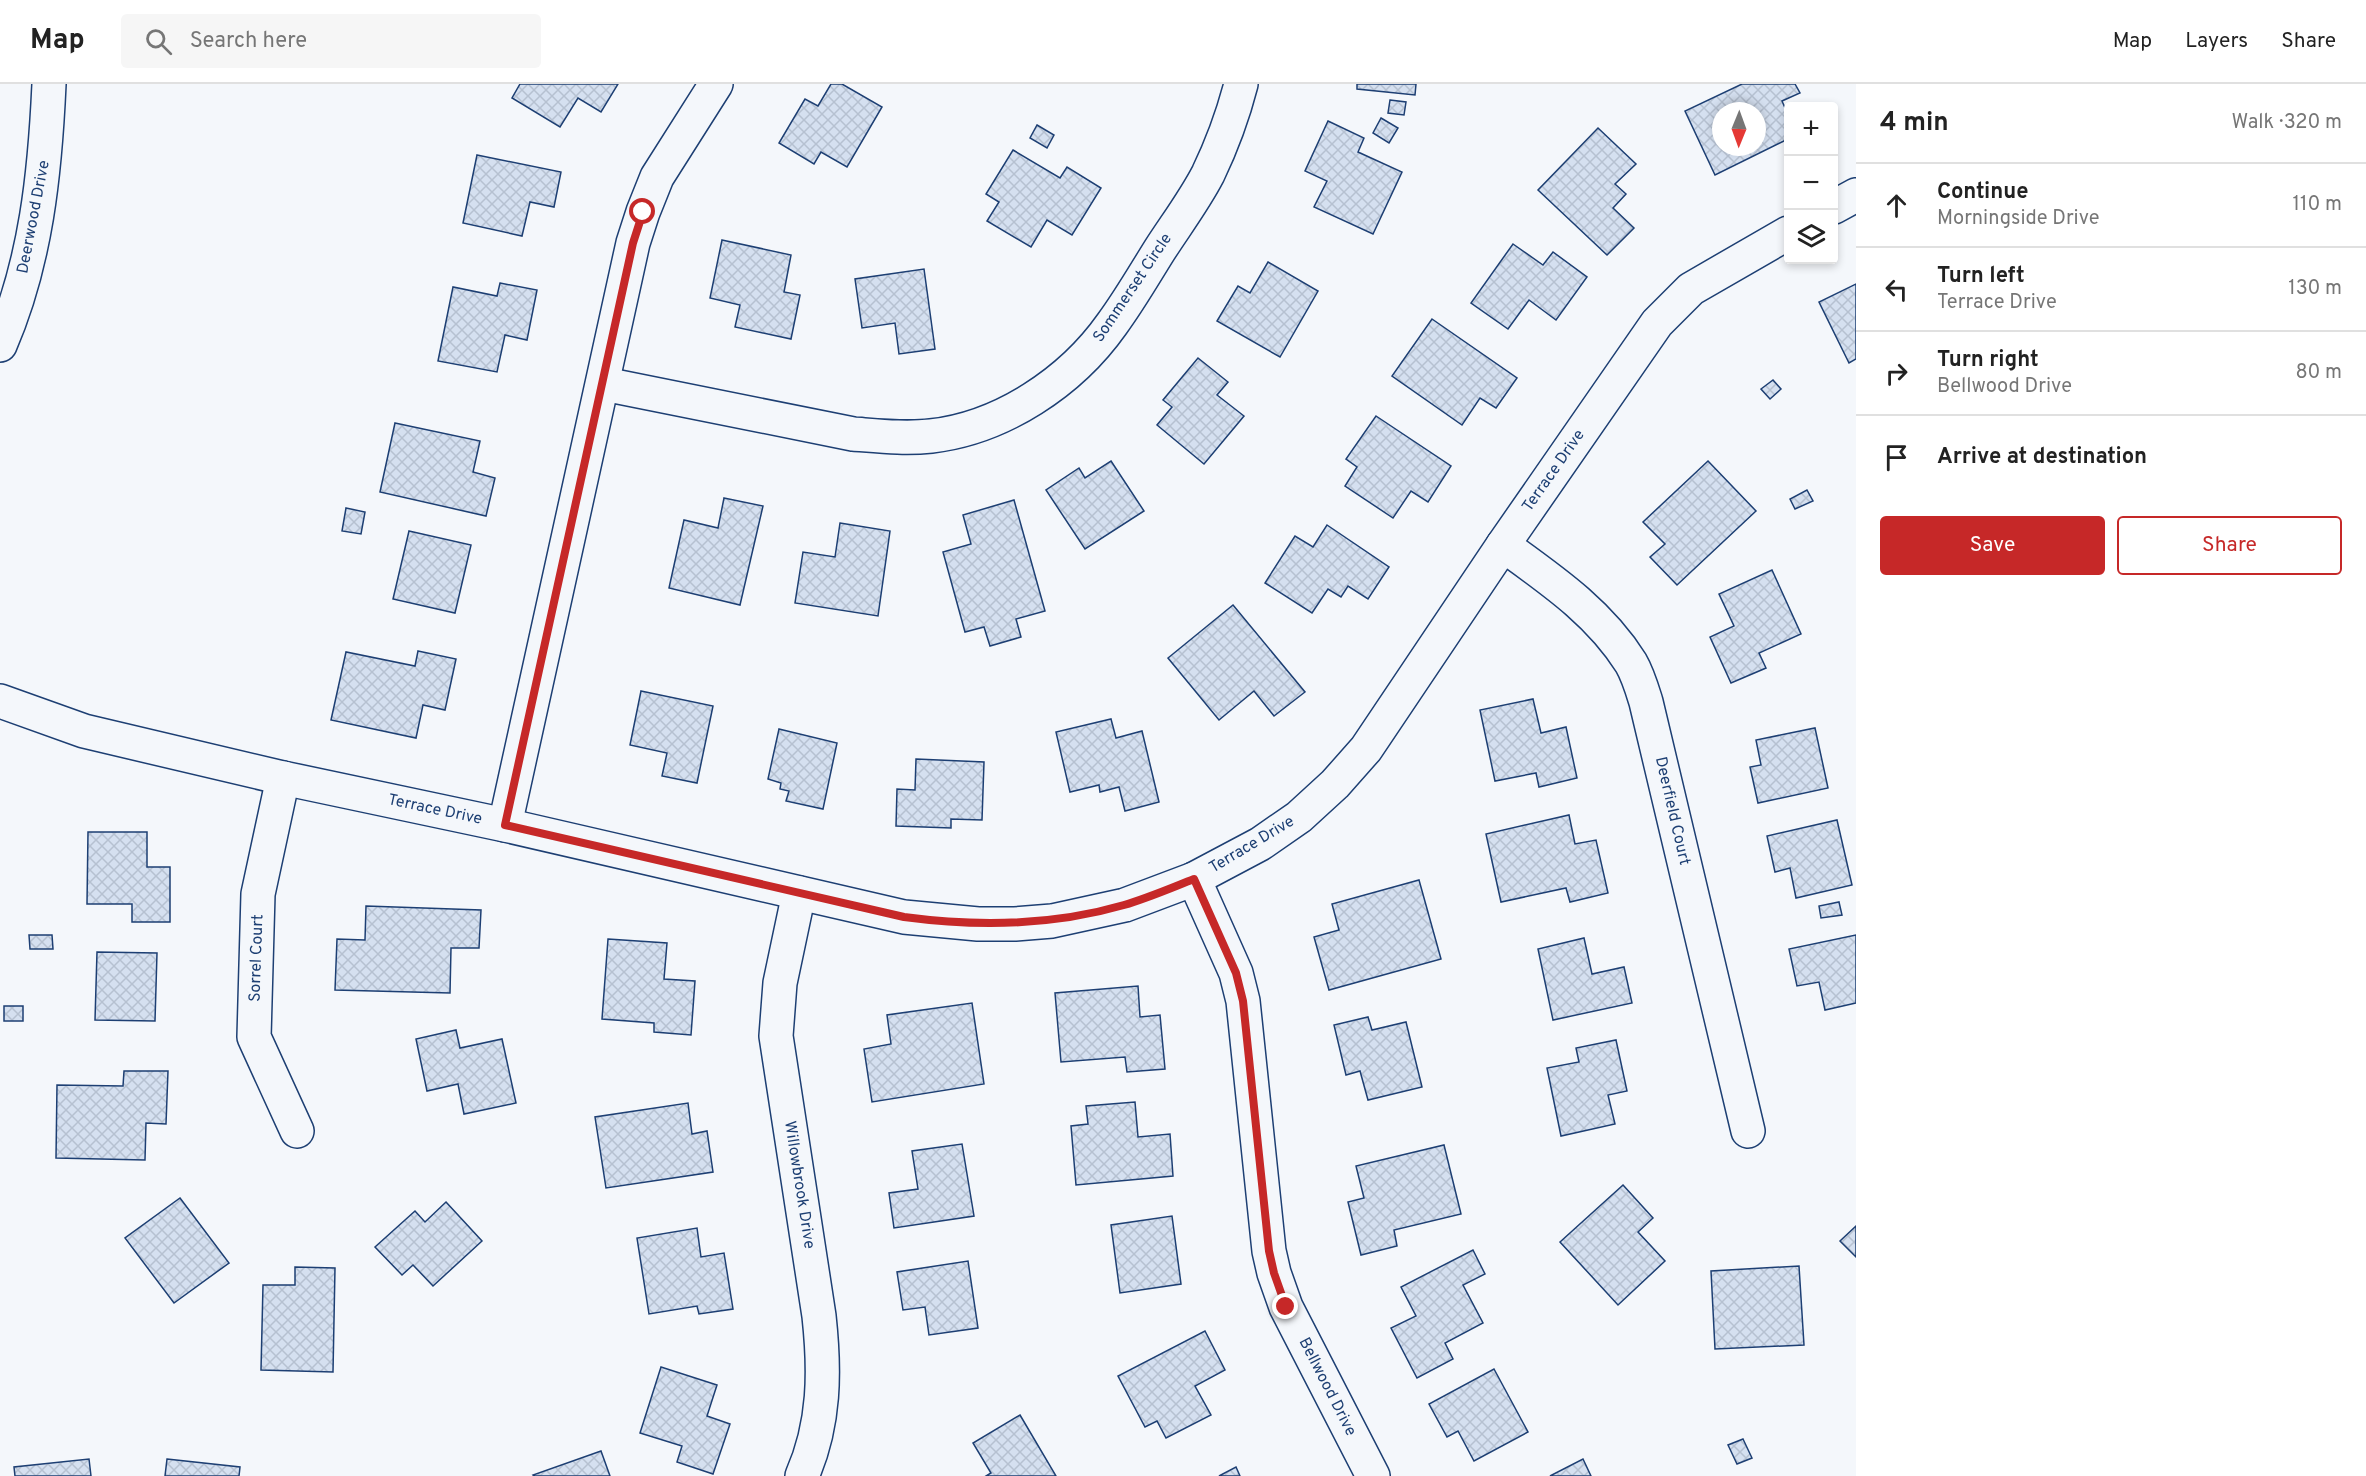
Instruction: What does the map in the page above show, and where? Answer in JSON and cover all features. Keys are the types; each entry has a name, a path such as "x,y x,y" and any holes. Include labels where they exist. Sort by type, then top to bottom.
{"street":[{"name":"Deerwood Drive","path":"0,345 18,294 37,221 46,150 49,84"},
{"path":"505,825 604,384 633,243 657,177 716,84"},
{"name":"Sommerset Circle","path":"604,384 853,434 890,437 933,436 978,424 1008,412 1048,388 1072,369 1112,325 1207,176 1221,144 1241,84"},
{"path":"1838,204 1856,195"},
{"name":"Terrace Drive","path":"0,701 84,731 283,778 505,825 798,893 928,920 1015,924 1052,921 1125,905 1194,879 1260,844 1299,817 1335,784 1366,749 1503,545 1663,316 1691,290 1784,235"},
{"name":"Deerfield Court","path":"1503,545 1551,579 1594,616 1624,654 1638,678 1646,702 1748,1131"},
{"name":"Sorrel Court","path":"283,778 258,894 254,1037 297,1131"},
{"name":"Bellwood Drive","path":"1194,879 1236,973 1243,1001 1269,1251 1274,1273 1294,1324 1373,1476"},
{"name":"Willowbrook Drive","path":"798,893 780,983 776,1036 823,1355 823,1392 817,1432 802,1476"}],"building":[{"path":"520,84 618,84 601,112 578,98 560,127 512,98"},
{"path":"831,84 842,84 882,107 847,167 821,152 814,164 779,143 805,99 818,106"},
{"path":"1357,84 1416,84 1415,95 1357,89"},
{"path":"1742,84 1795,84 1800,93 1782,101 1784,141 1766,150 1766,102 1712,102 1712,156 1754,156 1715,175 1685,111"},
{"path":"1390,100 1406,102 1404,115 1388,113"},
{"path":"1381,118 1398,128 1389,143 1373,133"},
{"path":"1328,121 1364,138 1358,152 1402,172 1373,234 1314,207 1327,181 1305,171"},
{"path":"1037,125 1054,135 1047,148 1030,138"},
{"path":"1598,128 1636,164 1615,184 1626,194 1613,208 1634,228 1607,255 1538,190"},
{"path":"1013,150 1060,178 1067,167 1101,188 1072,235 1047,220 1031,247 987,221 999,202 986,194"},
{"path":"477,155 561,172 554,207 530,202 522,236 463,223"},
{"path":"722,240 791,255 784,292 800,295 791,339 735,327 740,305 710,298"},
{"path":"1513,244 1543,265 1553,252 1587,277 1556,320 1529,300 1508,329 1471,303"},
{"path":"1268,262 1318,291 1280,357 1217,321 1238,286 1250,293"},
{"path":"924,269 935,349 899,354 895,323 862,328 855,279"},
{"path":"500,283 537,290 527,340 505,335 497,372 438,361 453,287 497,296"},
{"path":"1856,284 1856,359 1849,363 1819,302"},
{"path":"1432,319 1517,378 1496,408 1480,398 1462,425 1392,376"},
{"path":"1198,358 1228,382 1217,395 1244,416 1204,464 1157,425 1172,407 1163,400"},
{"path":"1773,380 1781,389 1770,399 1761,389"},
{"path":"1376,416 1451,466 1428,502 1411,491 1393,518 1345,486 1357,467 1346,459"},
{"path":"395,423 480,441 473,472 495,478 486,516 380,492"},
{"path":"1111,461 1144,511 1085,549 1046,490 1079,468 1085,478"},
{"path":"1708,461 1756,511 1677,585 1650,557 1665,544 1643,522"},
{"path":"1807,490 1813,501 1795,509 1790,499"},
{"path":"724,498 763,506 740,605 669,588 684,520 718,528"},
{"path":"1014,500 1045,611 1016,619 1021,637 990,646 984,627 965,632 943,552 971,544 963,515"},
{"path":"346,508 365,512 361,534 342,531"},
{"path":"840,523 890,531 878,616 795,603 803,552 835,557"},
{"path":"1327,525 1389,567 1368,599 1348,586 1341,597 1328,589 1312,613 1265,583 1295,536 1313,547"},
{"path":"409,531 471,545 455,613 393,599"},
{"path":"1772,570 1801,634 1759,653 1766,668 1731,683 1710,637 1734,626 1719,594"},
{"path":"1233,605 1305,692 1274,716 1254,691 1219,720 1168,658"},
{"path":"418,651 456,659 445,710 423,705 416,738 331,720 346,652 415,666"},
{"path":"641,691 713,706 697,783 662,776 667,753 630,745"},
{"path":"1533,699 1541,733 1566,727 1577,778 1539,787 1536,773 1495,781 1480,710"},
{"path":"1111,719 1116,738 1142,731 1159,802 1125,811 1119,787 1100,792 1099,785 1070,792 1056,732"},
{"path":"1815,728 1828,788 1758,803 1750,767 1761,765 1756,740"},
{"path":"779,729 837,743 823,809 786,801 789,791 780,789 781,783 768,779"},
{"path":"916,759 984,762 982,820 951,819 951,828 896,826 897,789 915,790"},
{"path":"1569,815 1575,844 1596,840 1608,893 1570,902 1566,888 1501,902 1486,834"},
{"path":"1837,820 1852,885 1796,898 1790,868 1775,872 1767,836"},
{"path":"88,832 147,832 147,867 170,867 170,922 132,922 132,904 87,904"},
{"path":"1419,880 1441,959 1329,990 1314,937 1339,930 1332,904"},
{"path":"1839,902 1842,915 1821,918 1819,906"},
{"path":"366,906 481,910 479,948 451,948 450,993 335,990 337,939 365,940"},
{"path":"29,935 52,935 53,949 30,949"},
{"path":"1856,935 1856,1003 1825,1010 1819,982 1797,986 1789,949"},
{"path":"1584,938 1592,974 1624,967 1632,1003 1553,1020 1538,949"},
{"path":"608,939 667,943 664,979 695,981 691,1035 654,1032 654,1023 602,1019"},
{"path":"97,952 157,953 155,1021 95,1020"},
{"path":"1138,986 1140,1017 1160,1015 1165,1069 1127,1072 1125,1057 1061,1062 1055,993"},
{"path":"972,1003 984,1084 872,1102 864,1049 891,1044 887,1015"},
{"path":"4,1006 23,1006 23,1021 4,1021"},
{"path":"1368,1017 1372,1030 1406,1022 1422,1087 1368,1100 1360,1071 1346,1075 1334,1025"},
{"path":"456,1030 460,1048 502,1039 516,1103 464,1114 458,1084 427,1091 416,1039"},
{"path":"1616,1040 1627,1091 1608,1095 1615,1124 1561,1136 1547,1068 1579,1062 1576,1048"},
{"path":"124,1071 168,1071 166,1124 146,1123 145,1160 56,1158 57,1085 123,1086"},
{"path":"1135,1102 1138,1137 1170,1134 1173,1176 1076,1185 1071,1126 1088,1124 1086,1106"},
{"path":"688,1103 692,1134 707,1131 713,1172 606,1188 595,1117"},
{"path":"962,1144 974,1216 894,1228 889,1193 918,1189 912,1151"},
{"path":"1444,1145 1461,1214 1394,1230 1397,1246 1361,1255 1348,1202 1364,1198 1356,1166"},
{"path":"1623,1185 1653,1218 1638,1232 1665,1261 1618,1305 1560,1242"},
{"path":"180,1198 229,1263 174,1303 125,1238"},
{"path":"446,1202 482,1241 433,1286 413,1265 402,1275 375,1247 415,1211 425,1222"},
{"path":"1172,1216 1181,1284 1120,1293 1111,1225"},
{"path":"1856,1226 1856,1257 1840,1241"},
{"path":"697,1228 701,1257 724,1253 733,1309 699,1314 697,1306 649,1314 637,1238"},
{"path":"1473,1250 1485,1274 1463,1285 1483,1323 1445,1343 1453,1359 1417,1378 1391,1328 1416,1316 1401,1287"},
{"path":"968,1261 978,1328 929,1335 925,1307 903,1310 897,1272"},
{"path":"1799,1266 1804,1345 1715,1349 1711,1271"},
{"path":"295,1267 335,1268 333,1372 261,1370 263,1285 295,1285"},
{"path":"1205,1331 1225,1370 1195,1386 1211,1415 1166,1438 1157,1421 1145,1427 1118,1376"},
{"path":"661,1367 717,1385 707,1416 730,1424 713,1474 677,1462 682,1446 640,1433"},
{"path":"1494,1369 1528,1432 1474,1461 1458,1431 1447,1437 1429,1404"},
{"path":"1020,1415 1056,1476 986,1476 991,1473 973,1443"},
{"path":"1743,1439 1752,1458 1737,1464 1728,1445"},
{"path":"601,1451 610,1476 533,1475"},
{"path":"89,1459 91,1476 15,1476 14,1467"},
{"path":"167,1459 240,1467 239,1476 165,1476"},
{"path":"1583,1459 1591,1476 1550,1476"},
{"path":"1236,1467 1240,1476 1219,1476"}],"route":[{"path":"643,212 633,243 604,384 505,825 904,917 939,922 1015,924 1052,921 1125,905 1194,879 1236,973 1243,1001 1270,1262 1286,1307"}]}
